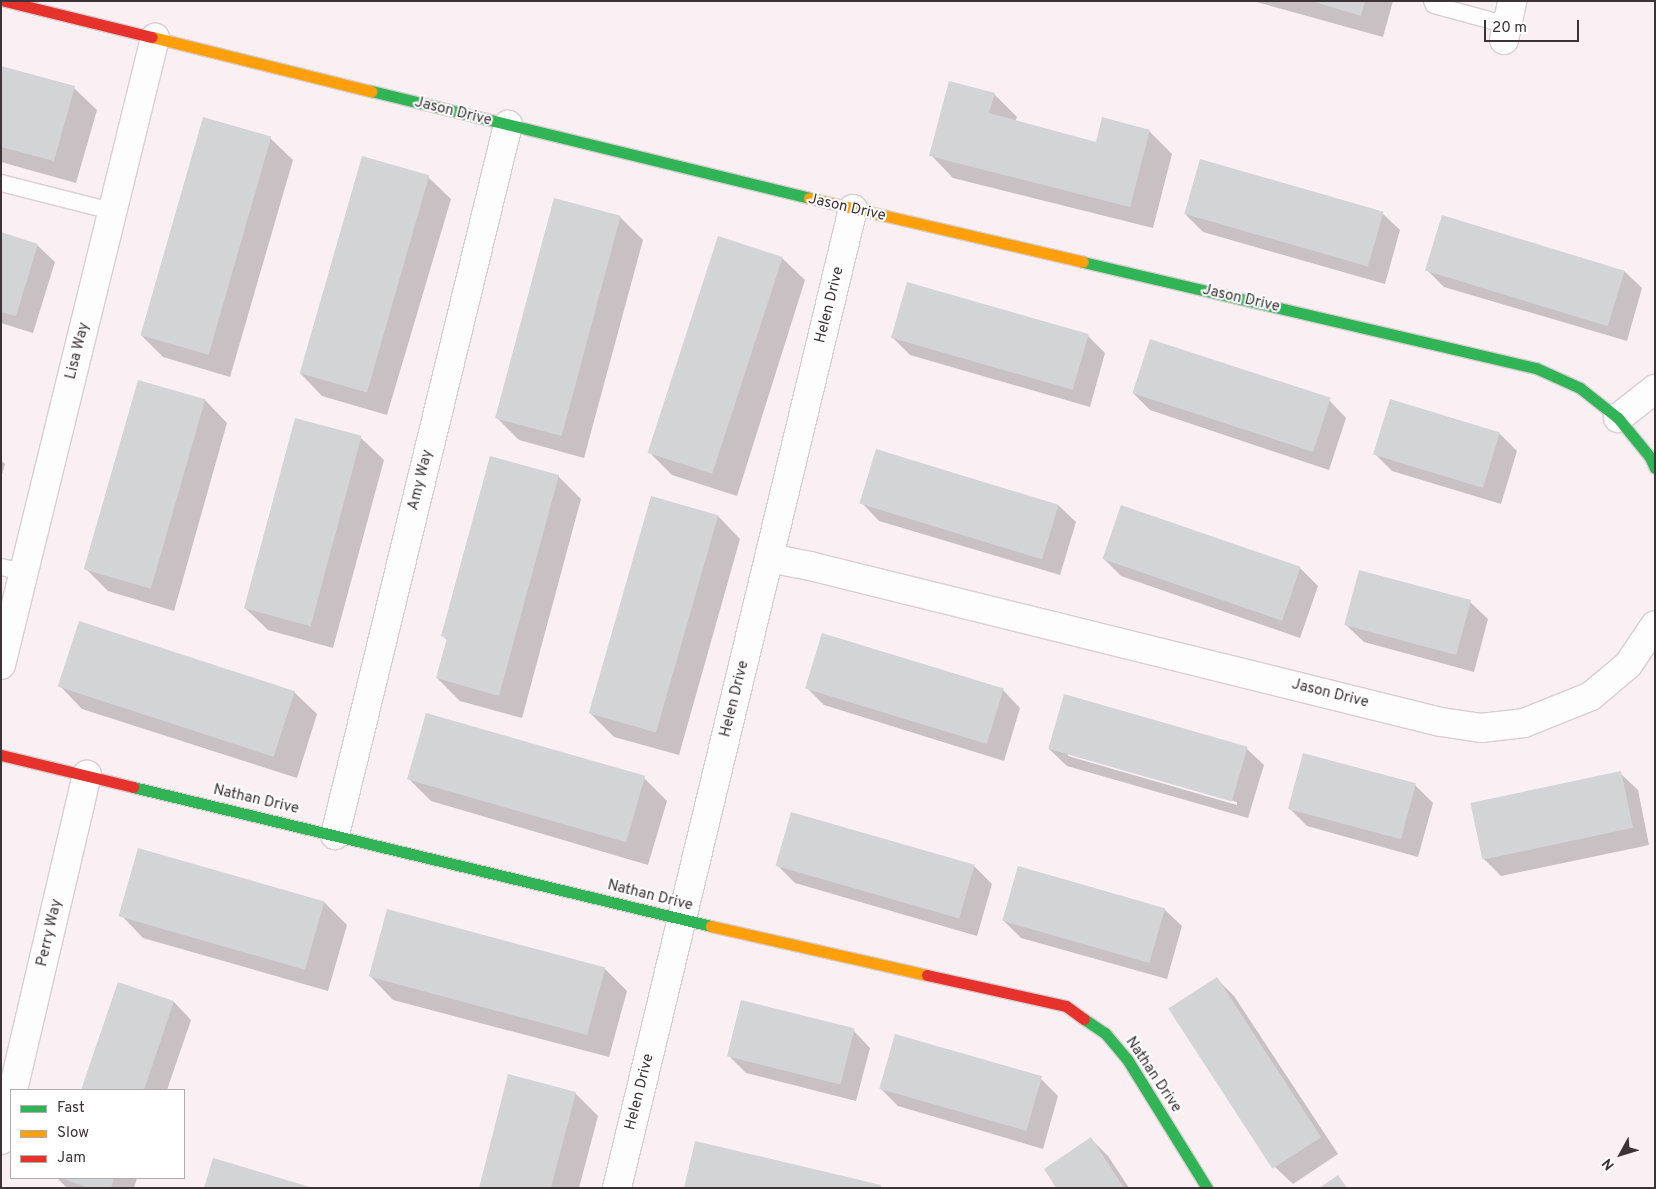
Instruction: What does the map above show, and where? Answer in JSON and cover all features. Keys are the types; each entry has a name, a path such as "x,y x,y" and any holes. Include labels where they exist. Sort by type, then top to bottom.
{"street":[{"name":"Jason Drive","path":"5,1 853,209 1536,368 1580,388 1618,418 1650,456 1655,468"},
{"name":"Lisa Way","path":"1,665 13,569 112,211 155,38"},
{"name":"Amy Way","path":"334,835 508,125"},
{"name":"Helen Drive","path":"617,1188 853,209"},
{"path":"1618,418 1655,389"},
{"name":"Jason Drive","path":"769,558 810,566 1441,722 1480,728 1524,723 1591,696 1628,665 1655,625"},
{"name":"Nathan Drive","path":"1,755 682,919 1066,1006 1105,1034 1127,1059 1207,1188"},
{"name":"Perry Way","path":"13,1089 88,775"},
{"path":"1,1140 10,1102"}],"lane":[{"path":"1432,1 1434,5 1508,22"},
{"path":"1,183 112,211"}],"building":[{"path":"1311,1 1365,1 1361,16"},
{"path":"1,66 75,86 54,161 1,147"},
{"path":"949,81 995,93 989,113 1096,142 1102,117 1150,130 1130,207 929,156"},
{"path":"203,117 271,137 209,355 140,335"},
{"path":"362,156 429,175 367,393 300,373"},
{"path":"1200,159 1384,212 1368,266 1184,214"},
{"path":"554,198 621,216 562,436 495,418"},
{"path":"1442,215 1625,271 1608,326 1425,270"},
{"path":"1,232 38,244 16,316 1,312"},
{"path":"718,236 783,257 712,474 648,453"},
{"path":"907,282 1089,334 1073,390 891,338"},
{"path":"1150,339 1331,398 1313,452 1132,393"},
{"path":"138,380 205,399 151,589 84,569"},
{"path":"1390,399 1500,433 1483,488 1373,454"},
{"path":"295,418 362,436 311,626 244,608"},
{"path":"876,449 1059,505 1042,559 859,504"},
{"path":"490,456 559,475 499,696 436,678 447,638 441,636"},
{"path":"651,496 718,515 656,733 589,713"},
{"path":"1121,505 1301,567 1282,621 1102,559"},
{"path":"1359,570 1471,600 1456,655 1344,625"},
{"path":"79,621 295,691 274,757 58,687"},
{"path":"822,633 1004,689 987,744 805,688"},
{"path":"1064,694 1248,747 1232,801 1048,749"},
{"path":"426,713 645,776 626,842 407,779"},
{"path":"1303,753 1416,783 1401,839 1288,809"},
{"path":"1621,771 1633,828 1482,860 1470,803"},
{"path":"791,812 975,865 959,918 776,866"},
{"path":"138,848 324,901 305,970 118,916"},
{"path":"1018,866 1165,908 1149,963 1002,921"},
{"path":"387,909 605,967 587,1035 369,977"},
{"path":"1217,977 1321,1137 1272,1169 1168,1009"},
{"path":"118,982 174,1001 144,1089 81,1089"},
{"path":"741,1000 855,1028 840,1085 727,1056"},
{"path":"895,1034 1042,1076 1026,1131 879,1089"},
{"path":"508,1074 576,1092 551,1188 479,1188"},
{"path":"1091,1137 1124,1188 1056,1188 1044,1169"},
{"path":"695,1141 881,1185 881,1188 684,1188"},
{"path":"213,1158 310,1187 310,1188 204,1188"},
{"path":"1338,1175 1347,1188 1319,1188"},
{"path":"64,1179 114,1179 111,1188 89,1188"}],"traffic: fast":[{"path":"371,91 809,198"},
{"path":"1083,262 1536,368 1580,388 1618,418 1650,457 1655,468"},
{"path":"133,787 711,926"},
{"path":"1084,1019 1105,1033 1127,1059 1207,1188"}],"traffic: slow":[{"path":"152,37 371,91"},
{"path":"809,198 1083,262"},
{"path":"711,926 927,975"}],"traffic: jam":[{"path":"5,1 152,37"},
{"path":"1,755 133,787"},
{"path":"927,975 1066,1006 1084,1019"}]}
